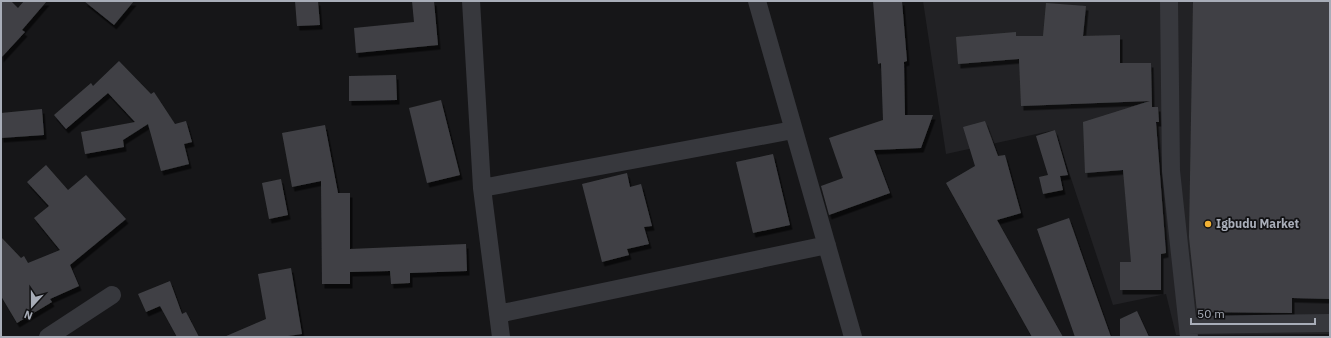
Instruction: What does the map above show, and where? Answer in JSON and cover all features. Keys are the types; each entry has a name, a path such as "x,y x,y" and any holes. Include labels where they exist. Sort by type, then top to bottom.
{"street":[{"path":"471,1 482,188 500,337"},
{"path":"757,1 853,337"},
{"path":"1169,1 1171,171 1188,331 1330,323"},
{"path":"482,188 793,130"},
{"path":"498,314 827,245"},
{"path":"48,337 112,295"}],"shaded area":[{"name":"Igbudu Market","path":"923,1 1330,1 1330,334 1176,335 1166,294 1113,305 1055,130 946,154"}],"building":[{"path":"1,1 11,1 18,8 24,1 47,1 22,30 25,32 1,58"},
{"path":"84,1 134,1 114,25"},
{"path":"295,1 318,1 320,25 297,26"},
{"path":"412,1 434,1 438,45 356,53 354,28 414,22"},
{"path":"873,1 902,1 907,61 904,62 905,115 933,115 921,148 874,150 890,193 829,215 821,186 843,178 829,138 883,120 881,63 878,64"},
{"path":"1193,1 1330,1 1330,299 1292,298 1292,313 1197,312 1189,237"},
{"path":"1046,3 1086,6 1083,36 1120,35 1120,63 1151,63 1152,107 1158,107 1159,122 1156,122 1166,253 1161,254 1161,290 1120,290 1120,262 1131,262 1123,170 1085,173 1083,122 1150,101 1021,106 1019,59 958,64 956,37 1016,32 1016,36 1043,36"},
{"path":"119,61 151,94 154,92 175,124 186,121 192,142 184,144 189,164 161,171 148,124 123,140 124,147 85,154 81,132 135,122 108,93 66,129 54,115 91,83 93,86"},
{"path":"396,75 397,100 349,101 349,76"},
{"path":"441,100 460,175 427,183 409,108"},
{"path":"42,109 44,135 1,138 1,113"},
{"path":"985,121 998,156 1005,155 1021,213 997,220 1063,337 1032,337 946,183 975,166 963,127"},
{"path":"325,125 338,193 350,193 350,249 466,244 467,271 410,273 410,283 391,284 390,271 350,272 350,284 322,284 321,181 292,187 282,133"},
{"path":"1055,130 1068,175 1060,176 1063,190 1043,194 1039,177 1048,175 1036,136"},
{"path":"773,154 790,225 753,233 736,162"},
{"path":"46,165 68,190 86,175 126,219 70,265 79,286 50,299 52,302 17,323 1,296 1,237 21,258 24,256 28,263 60,250 34,218 49,206 27,182"},
{"path":"627,173 630,187 641,184 652,226 644,227 649,244 627,249 629,255 602,262 582,184"},
{"path":"281,179 288,215 269,219 262,183"},
{"path":"1069,218 1111,337 1075,337 1037,229"},
{"path":"291,268 302,334 281,337 224,337 266,319 258,274"},
{"path":"170,281 182,314 186,312 199,337 177,337 160,306 146,312 138,294"},
{"path":"1137,311 1149,337 1120,337 1120,319"}],"place":[{"name":"Igbudu Market","path":"1208,224"}]}
